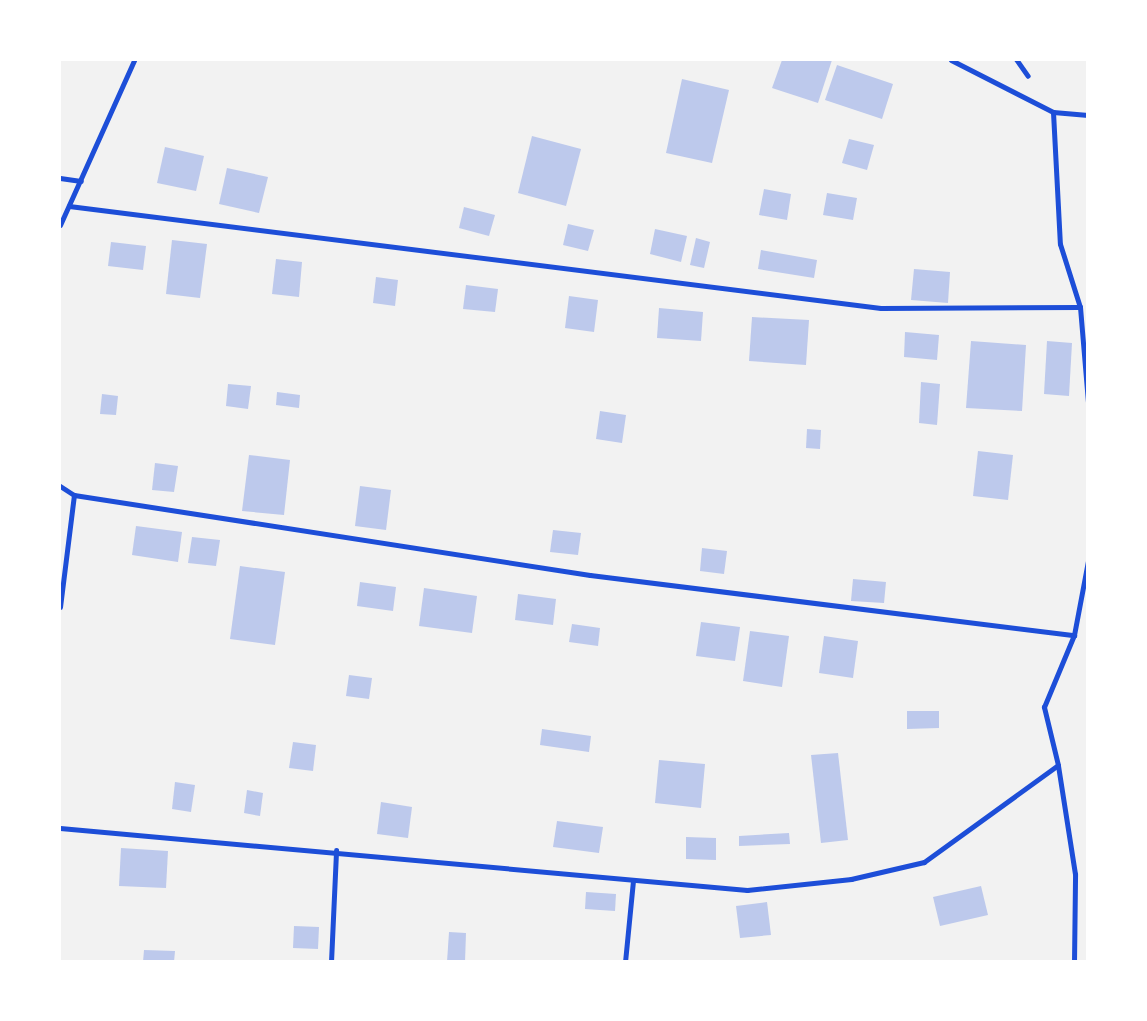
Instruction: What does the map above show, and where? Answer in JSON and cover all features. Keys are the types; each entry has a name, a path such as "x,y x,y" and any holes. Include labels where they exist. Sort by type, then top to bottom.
{"lane":[{"path":"60,225 134,60"},
{"path":"951,60 1053,112 1087,115"},
{"path":"1053,112 1060,244 1080,307 1087,402"},
{"path":"60,178 81,181"},
{"path":"69,206 881,308 1080,307"},
{"path":"60,486 74,495 590,575 1073,635"},
{"path":"60,607 74,495"},
{"path":"1074,961 1075,874 1058,765 1044,707 1073,635 1087,561"},
{"path":"60,828 336,850 747,890 851,879 924,862 1058,765"},
{"path":"331,961 336,850"},
{"path":"625,961 634,880"}],"building":[{"path":"782,60 832,60 818,103 772,88"},
{"path":"837,65 893,84 882,119 825,100"},
{"path":"682,79 729,90 712,163 666,153"},
{"path":"532,136 581,149 566,206 518,193"},
{"path":"849,139 874,145 867,170 842,163"},
{"path":"165,147 204,156 196,191 157,183"},
{"path":"227,168 268,177 259,213 219,204"},
{"path":"764,189 791,194 787,220 759,215"},
{"path":"827,193 857,198 853,220 823,215"},
{"path":"464,207 495,215 489,236 459,228"},
{"path":"568,224 594,230 588,251 563,245"},
{"path":"655,229 687,236 681,262 650,254"},
{"path":"696,238 710,242 704,268 690,265"},
{"path":"172,240 207,244 200,298 166,294"},
{"path":"111,242 146,246 143,270 108,266"},
{"path":"761,250 817,260 814,278 758,269"},
{"path":"276,259 302,262 299,297 272,294"},
{"path":"914,269 950,272 948,303 911,300"},
{"path":"376,277 398,280 395,306 373,303"},
{"path":"466,285 498,289 495,312 463,309"},
{"path":"569,296 598,300 594,332 565,328"},
{"path":"659,308 703,312 701,341 657,338"},
{"path":"752,317 809,320 806,365 749,361"},
{"path":"905,332 939,335 937,360 904,357"},
{"path":"971,341 1026,345 1022,411 966,408"},
{"path":"1047,341 1072,343 1069,396 1044,394"},
{"path":"921,382 940,384 937,425 919,423"},
{"path":"228,384 251,386 248,409 226,406"},
{"path":"277,392 300,395 299,408 276,405"},
{"path":"102,394 118,396 116,415 100,414"},
{"path":"600,411 626,415 622,443 596,439"},
{"path":"807,429 821,430 820,449 806,448"},
{"path":"978,451 1013,455 1008,500 973,496"},
{"path":"249,455 290,460 284,515 242,511"},
{"path":"155,463 178,466 174,492 152,490"},
{"path":"360,486 391,490 386,530 355,526"},
{"path":"136,526 182,532 178,562 132,555"},
{"path":"553,530 581,533 578,555 550,552"},
{"path":"192,537 220,540 216,566 188,563"},
{"path":"702,548 727,551 724,574 700,571"},
{"path":"240,566 285,572 275,645 230,639"},
{"path":"853,579 886,582 884,603 851,601"},
{"path":"360,582 396,587 393,611 357,606"},
{"path":"424,588 477,596 472,633 419,626"},
{"path":"518,594 556,599 553,625 515,620"},
{"path":"701,622 740,627 735,661 696,656"},
{"path":"572,624 600,628 598,646 569,642"},
{"path":"750,631 789,636 782,687 743,681"},
{"path":"824,636 858,641 853,678 819,673"},
{"path":"349,675 372,678 369,699 346,696"},
{"path":"907,711 939,711 939,728 907,729"},
{"path":"542,729 591,736 589,752 540,745"},
{"path":"293,742 316,745 313,771 289,768"},
{"path":"838,753 848,840 821,843 811,755"},
{"path":"659,760 705,764 701,808 655,803"},
{"path":"175,782 195,785 191,812 172,809"},
{"path":"247,790 263,793 260,816 244,813"},
{"path":"381,802 412,807 408,838 377,834"},
{"path":"557,821 603,827 599,853 553,847"},
{"path":"789,833 790,844 739,846 739,836"},
{"path":"686,837 716,838 716,860 686,859"},
{"path":"121,848 168,851 166,888 119,886"},
{"path":"981,886 988,915 940,926 933,897"},
{"path":"586,892 616,894 615,911 585,909"},
{"path":"767,902 771,935 740,938 736,906"},
{"path":"294,926 319,927 318,949 293,948"},
{"path":"449,932 466,933 465,962 447,962"},
{"path":"144,950 175,951 174,962 143,962"}]}
